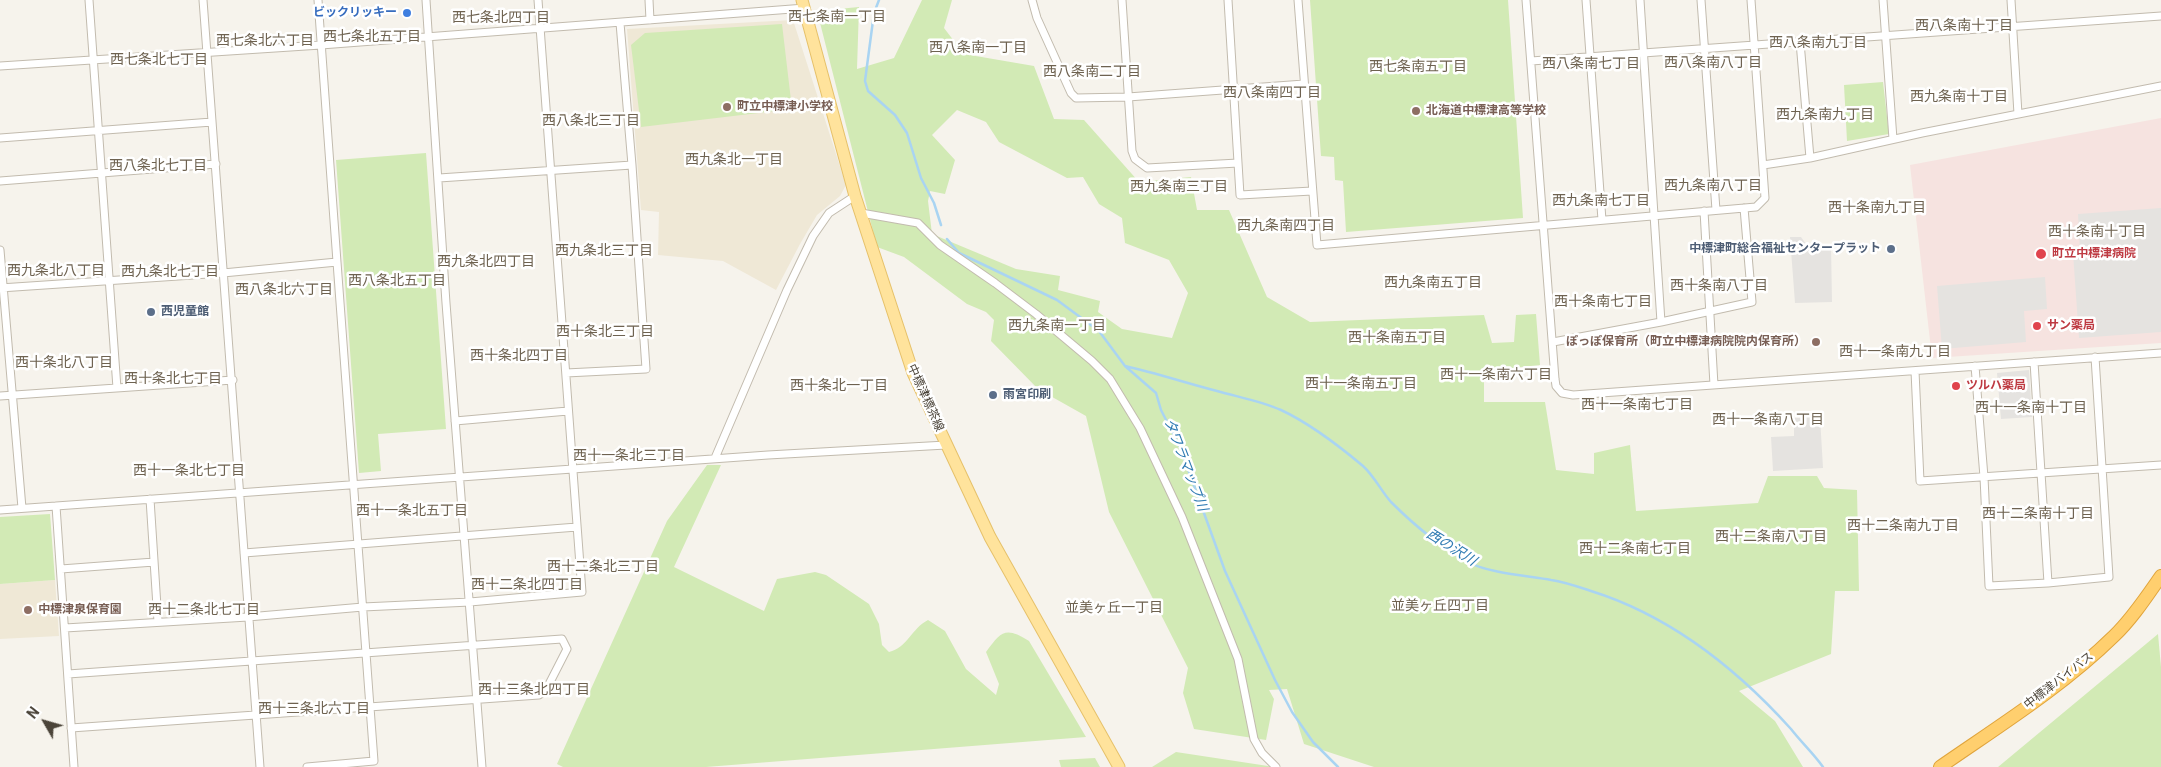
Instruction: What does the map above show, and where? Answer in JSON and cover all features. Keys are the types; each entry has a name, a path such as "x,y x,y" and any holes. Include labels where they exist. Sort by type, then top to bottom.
{"highway":[{"name":"中標津バイパス","path":"1940,767 2032,703 2092,656 2116,635 2161,576"}],"main road":[{"name":"中標津標茶線","path":"804,4 855,196 913,373 990,537 1119,767"}],"street":[{"path":"89,0 117,388"},
{"path":"203,0 223,273 233,380 248,617 260,767"},
{"path":"306,767 374,761 352,484 318,0"},
{"path":"426,0 446,303 482,767"},
{"path":"64,628 248,617 363,607 470,602 582,592 538,0"},
{"path":"649,0 650,20"},
{"path":"1032,0 1037,18 1071,93 1076,98 1128,97 1304,84"},
{"path":"1122,0 1132,151 1135,159 1147,168 1238,163"},
{"path":"1228,0 1240,195 1312,191"},
{"path":"1298,0 1317,245 1756,207 1765,198 1751,0"},
{"path":"1526,0 1556,386 1562,393 1566,395 2161,353"},
{"path":"1586,0 1602,220"},
{"path":"1640,0 1661,322"},
{"path":"1700,0 1716,210"},
{"path":"1883,0 1893,139"},
{"path":"2011,0 2018,114"},
{"path":"0,66 620,23 804,4"},
{"path":"1531,62 2161,16"},
{"path":"566,373 646,369 620,23"},
{"path":"1800,42 1810,158"},
{"path":"1763,165 1810,158 1893,139 2161,86"},
{"path":"0,138 212,122"},
{"path":"0,181 216,164"},
{"path":"439,178 632,165"},
{"path":"715,458 787,290 813,236 830,213 855,196"},
{"path":"1553,342 1661,322 1752,302 1744,208"},
{"path":"1704,212 1714,385"},
{"path":"861,213 918,223 946,249 1036,314 1092,361 1110,379 1140,428 1182,517 1238,659 1254,739 1262,753 1276,767"},
{"path":"0,250 1,288 22,508"},
{"path":"1,288 223,273 337,262"},
{"path":"1975,366 1990,586 2048,583 2110,577 2095,357"},
{"path":"2034,362 2048,583"},
{"path":"1915,371 1920,481 2161,465"},
{"path":"0,396 233,380"},
{"path":"456,421 568,411"},
{"path":"0,510 715,458 946,444"},
{"path":"150,498 158,622"},
{"path":"56,506 74,767"},
{"path":"244,553 358,542 577,527"},
{"path":"61,569 154,562"},
{"path":"68,674 562,639 566,649 546,690 539,695 71,728"}],"shaded area":[{"name":"町立中標津小学校","path":"793,20 846,185 840,196 817,215 776,290 723,261 658,255 659,212 641,210 627,29"},
{"name":"町立中標津病院","path":"2161,118 2161,343 1932,358 1910,165"},
{"path":"2161,208 2161,332 2079,338 2073,253 2080,252 2078,214"},
{"path":"1790,237 1801,237 1809,248 1831,246 1832,302 1795,303"},
{"path":"2045,277 2047,309 2024,311 2026,342 1942,349 1937,286"},
{"path":"2029,370 2032,417 2001,419 1997,373"},
{"path":"1820,417 1823,468 1773,471 1771,437 1794,436 1794,418"},
{"name":"中標津泉保育園","path":"55,580 59,636 0,639 0,584"}],"green space":[{"path":"922,0 952,0 944,28 964,54 1034,66 1054,119 1084,120 1139,182 1191,177 1197,210 1229,210 1267,297 1310,322 1484,315 1492,343 1514,342 1516,315 1536,314 1540,365 1484,371 1484,402 1545,402 1556,470 1594,474 1594,453 1630,445 1636,511 1758,503 1768,476 1817,476 1824,488 1857,490 1859,591 1835,591 1831,654 1739,691 1775,721 1803,767 1374,767 1304,744 1287,689 1269,690 1274,699 1266,740 1194,729 1183,693 1188,668 1109,512 1086,416 1038,389 991,341 994,320 986,312 967,304 904,257 877,247 817,11 859,7 857,69 894,58","holes":["957,110 986,122 999,142 1067,178 1083,177 1099,204 1122,218 1125,243 1169,260 1188,293 1172,338 1122,329 1098,312 1100,301 1058,290 1060,276 1016,269 932,234 928,201 930,191 945,194 955,160 932,135"]},
{"name":"北海道中標津高等学校","path":"1310,0 1508,0 1523,218 1346,232 1343,181 1335,180 1334,157 1321,156"},
{"path":"782,24 792,109 641,127 631,45 645,33"},
{"path":"1883,82 1889,134 1847,141 1844,85"},
{"path":"426,153 446,429 378,434 381,471 359,473 336,160"},
{"path":"707,465 721,465 674,567 764,611 777,579 815,572 826,575 869,604 879,624 882,645 889,652 905,642 928,620 945,631 966,669 996,695 999,684 986,652 1004,633 1021,636 1029,641 1086,737 706,767 563,767 557,764 667,521"},
{"path":"50,514 55,580 0,584 0,517"},
{"path":"2158,634 2161,667 2161,767 1998,767"},
{"path":"1176,752 1268,766 1273,767 1152,767"},
{"path":"1095,758 1100,767 1061,767 1059,760"}],"waterway":[{"name":"タワラマップ川","path":"879,0 874,13 865,81 868,91 895,115 907,133 921,178 934,203 941,225"},
{"name":"タワラマップ川","path":"947,239 959,253 1057,300 1099,331 1125,366 1156,393 1161,410 1180,447 1225,571 1275,680 1292,712 1313,742 1338,767"},
{"name":"西の沢川","path":"1125,366 1266,404 1314,428 1363,466 1391,502 1419,527 1439,543 1470,563 1498,572 1567,583 1620,602 1675,630 1700,646 1748,685 1791,729 1823,767"}],"place":[{"name":"ビックリッキー","path":"407,13"},
{"name":"町立中標津小学校","path":"727,107"},
{"name":"北海道中標津高等学校","path":"1416,111"},
{"name":"中標津町総合福祉センタープラット","path":"1891,249"},
{"name":"町立中標津病院","path":"2041,254"},
{"name":"西児童館","path":"151,312"},
{"name":"サン薬局","path":"2037,326"},
{"name":"ぽっぽ保育所（町立中標津病院院内保育所）","path":"1816,342"},
{"name":"ツルハ薬局","path":"1956,386"},
{"name":"雨宮印刷","path":"993,395"},
{"name":"中標津泉保育園","path":"28,610"}],"district":[{"name":"西七条南一丁目","path":"837,17"},
{"name":"西七条北四丁目","path":"501,18"},
{"name":"西八条南十丁目","path":"1964,26"},
{"name":"西七条北五丁目","path":"372,37"},
{"name":"西七条北六丁目","path":"265,41"},
{"name":"西八条南九丁目","path":"1818,43"},
{"name":"西八条南一丁目","path":"978,48"},
{"name":"西七条北七丁目","path":"159,60"},
{"name":"西八条南八丁目","path":"1713,63"},
{"name":"西八条南七丁目","path":"1591,64"},
{"name":"西七条南五丁目","path":"1418,67"},
{"name":"西八条南二丁目","path":"1092,72"},
{"name":"西八条南四丁目","path":"1272,93"},
{"name":"西九条南十丁目","path":"1959,97"},
{"name":"西九条南九丁目","path":"1825,115"},
{"name":"西八条北三丁目","path":"591,121"},
{"name":"西九条北一丁目","path":"734,160"},
{"name":"西八条北七丁目","path":"158,166"},
{"name":"西九条南八丁目","path":"1713,186"},
{"name":"西九条南三丁目","path":"1179,187"},
{"name":"西九条南七丁目","path":"1601,201"},
{"name":"西十条南九丁目","path":"1877,208"},
{"name":"西九条南四丁目","path":"1286,226"},
{"name":"西十条南十丁目","path":"2097,232"},
{"name":"西九条北三丁目","path":"604,251"},
{"name":"西九条北四丁目","path":"486,262"},
{"name":"西九条北八丁目","path":"56,271"},
{"name":"西九条北七丁目","path":"170,272"},
{"name":"西八条北五丁目","path":"397,281"},
{"name":"西九条南五丁目","path":"1433,283"},
{"name":"西十条南八丁目","path":"1719,286"},
{"name":"西八条北六丁目","path":"284,290"},
{"name":"西十条南七丁目","path":"1603,302"},
{"name":"西九条南一丁目","path":"1057,326"},
{"name":"西十条北三丁目","path":"605,332"},
{"name":"西十条南五丁目","path":"1397,338"},
{"name":"西十一条南九丁目","path":"1895,352"},
{"name":"西十条北四丁目","path":"519,356"},
{"name":"西十条北八丁目","path":"64,363"},
{"name":"西十一条南六丁目","path":"1496,375"},
{"name":"西十条北七丁目","path":"173,379"},
{"name":"西十一条南五丁目","path":"1361,384"},
{"name":"西十条北一丁目","path":"839,386"},
{"name":"西十一条南七丁目","path":"1637,405"},
{"name":"西十一条南十丁目","path":"2031,408"},
{"name":"西十一条南八丁目","path":"1768,420"},
{"name":"西十一条北三丁目","path":"629,456"},
{"name":"西十一条北七丁目","path":"189,471"},
{"name":"西十一条北五丁目","path":"412,511"},
{"name":"西十二条南十丁目","path":"2038,514"},
{"name":"西十二条南九丁目","path":"1903,526"},
{"name":"西十二条南八丁目","path":"1771,537"},
{"name":"西十二条南七丁目","path":"1635,549"},
{"name":"西十二条北三丁目","path":"603,567"},
{"name":"西十二条北四丁目","path":"527,585"},
{"name":"並美ヶ丘四丁目","path":"1440,606"},
{"name":"並美ヶ丘一丁目","path":"1114,608"},
{"name":"西十二条北七丁目","path":"204,610"},
{"name":"西十三条北四丁目","path":"534,690"},
{"name":"西十三条北六丁目","path":"314,709"}]}
